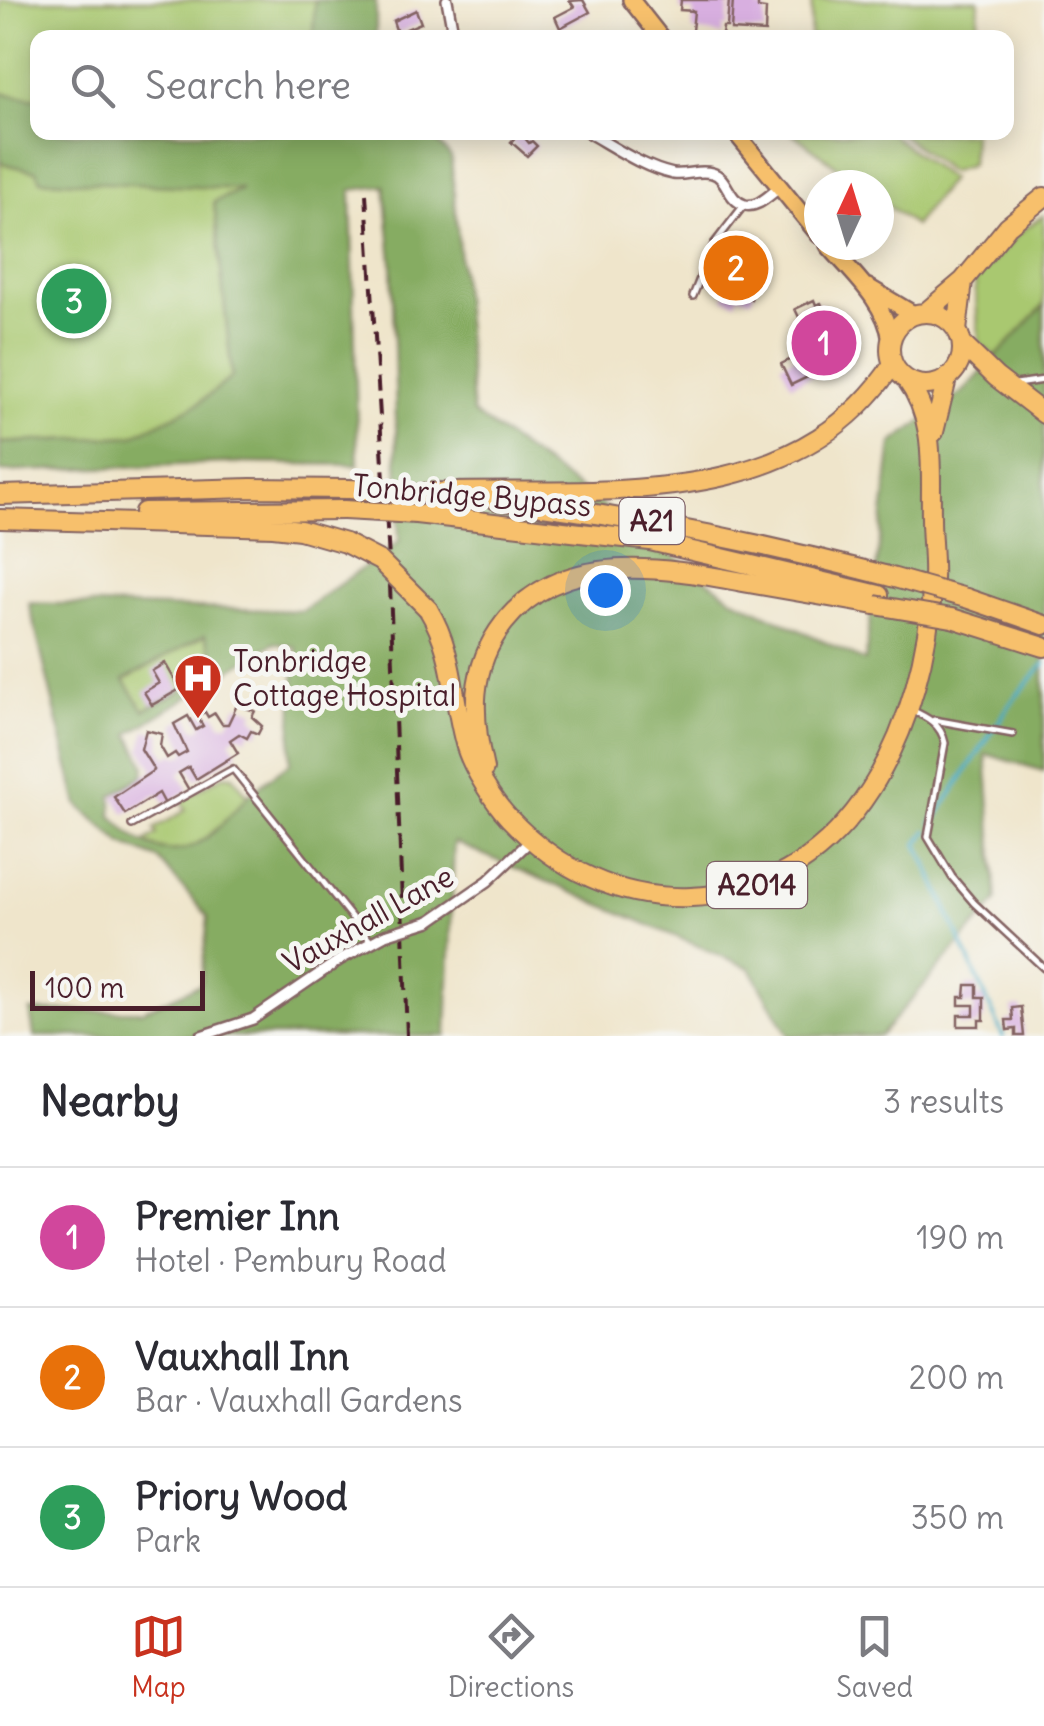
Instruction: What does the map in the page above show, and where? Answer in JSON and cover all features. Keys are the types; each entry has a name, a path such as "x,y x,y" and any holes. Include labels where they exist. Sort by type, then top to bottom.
{"highway":[{"path":"1002,382 980,371 950,375 926,385 906,379 893,364 891,340 900,324 920,314 963,280 1008,226 1044,198"},
{"path":"950,375 961,359 963,280"},
{"path":"920,314 944,318 1002,382 1044,414"},
{"path":"419,493 628,490 739,473 768,464 814,440 876,389 893,364"},
{"name":"A2014","path":"931,452 950,375"},
{"name":"A2014","path":"531,840 582,874 648,895 705,897 748,889 802,863 844,827 877,778 922,656 932,582 931,452 928,422 906,379"},
{"name":"Tonbridge Bypass","path":"0,495 349,489 594,512 769,545 966,598 1044,625"},
{"name":"Tonbridge Bypass","path":"0,517 249,509 416,514 650,541 877,600"},
{"path":"0,517 300,530 345,543 380,561 428,610 448,652 474,769 506,814 531,840"},
{"path":"488,786 475,726 481,664 515,610 554,584 601,570 653,568 877,600 957,619 1044,647"}],"main road":[{"path":"631,0 654,30"},
{"path":"741,140 804,218"},
{"path":"842,260 885,317 891,340"},
{"path":"864,285 920,314"}],"street":[{"path":"447,0 453,30"},
{"path":"601,140 644,164 676,174 712,173 744,205 754,205 778,188"},
{"name":"Vauxhall Lane","path":"201,1036 253,1019 385,934 430,921 488,881 531,840"}],"lane":[{"path":"693,296 714,244 744,205"},
{"path":"1002,382 1044,380"},
{"path":"906,708 931,720 1013,734"},
{"path":"931,720 944,743 928,837 952,878 974,904 1044,968"},
{"path":"132,825 233,769 370,942"}],"green space":[{"path":"0,0 326,0 328,30 30,30 30,114 0,108"},
{"path":"315,0 376,0 376,30 313,30"},
{"path":"812,0 979,0 977,30 810,30"},
{"path":"0,93 30,98 30,140 435,140 451,157 473,413 734,599 865,661 892,443 964,391 1044,305 1044,771 986,754 997,901 880,1036 789,1036 750,968 454,842 447,1036 34,1036 30,1011 142,1011 201,984 208,917 158,859 122,844 78,805 29,603 302,611 399,542 392,262 385,186 351,190 358,465 226,463 0,472 0,443 132,436 198,404 232,377 214,202 242,189 41,180 36,171 0,163","holes":["205,635 212,653 201,663 190,687 144,710 124,680","274,643 296,647 290,763 257,788 213,832 188,848 159,849 138,839 112,816 112,796 144,775 145,765 129,734"]},
{"path":"801,140 898,140 950,179 914,226 894,211 894,170 841,170"},
{"path":"908,140 973,140 971,164 950,172"},
{"path":"0,163 36,171 41,180 245,188 214,202 232,377 198,404 132,436 0,443"},
{"path":"1044,215 1044,397 979,343 975,281 1019,233"},
{"path":"205,634 212,653 201,663 190,687 144,710 123,681"},
{"path":"223,775 233,776 248,796 216,831 185,849 169,851 143,843 157,834 154,829 186,810 181,801"}],"building":[{"path":"583,0 590,12 560,28 555,17 574,7 570,1"},
{"path":"681,0 729,0 727,27 723,30 692,30 694,11 680,10"},
{"path":"733,0 758,0 758,8 766,9 765,30 731,30"},
{"path":"416,10 421,23 396,30 393,21"},
{"path":"527,140 537,146 527,156 511,142"},
{"path":"718,245 765,261 751,299 738,295 736,302 724,298 729,282 708,274"},
{"path":"814,300 816,305 821,303 828,317 825,318 837,337 833,339 843,360 791,385 781,364 814,348 795,309"},
{"path":"165,663 180,689 152,705 144,692 159,683 152,671"},
{"path":"237,705 255,711 252,717 262,726 258,734 251,731 247,738 239,734 230,740 238,753 196,779 189,767 179,773 189,790 165,804 159,793 125,814 114,797 154,770 141,749 146,730 162,734 160,746 167,758 175,753 178,757 187,752 174,724 188,716 196,730 203,726 197,716 205,712 208,717 215,713 222,724 228,724"},
{"path":"966,985 977,985 977,997 984,997 984,1020 979,1020 979,1026 958,1026 958,1015 974,1015 974,1005 959,1005 959,997 965,997"},
{"path":"1021,1007 1024,1036 1016,1036 1016,1029 1007,1030 1006,1020 1013,1020 1012,1008"}],"waterway":[{"path":"932,823 1013,700 1044,664"},
{"path":"927,831 918,844 1003,1036"}],"railway":[{"path":"366,194 389,559 407,1036"}],"place":[{"name":"Vauxhall Inn","path":"736,268"},
{"name":"Priory Wood","path":"74,301"},
{"name":"Premier Inn","path":"824,343"},
{"name":"Tonbridge Cottage Hospital","path":"198,720"}]}
